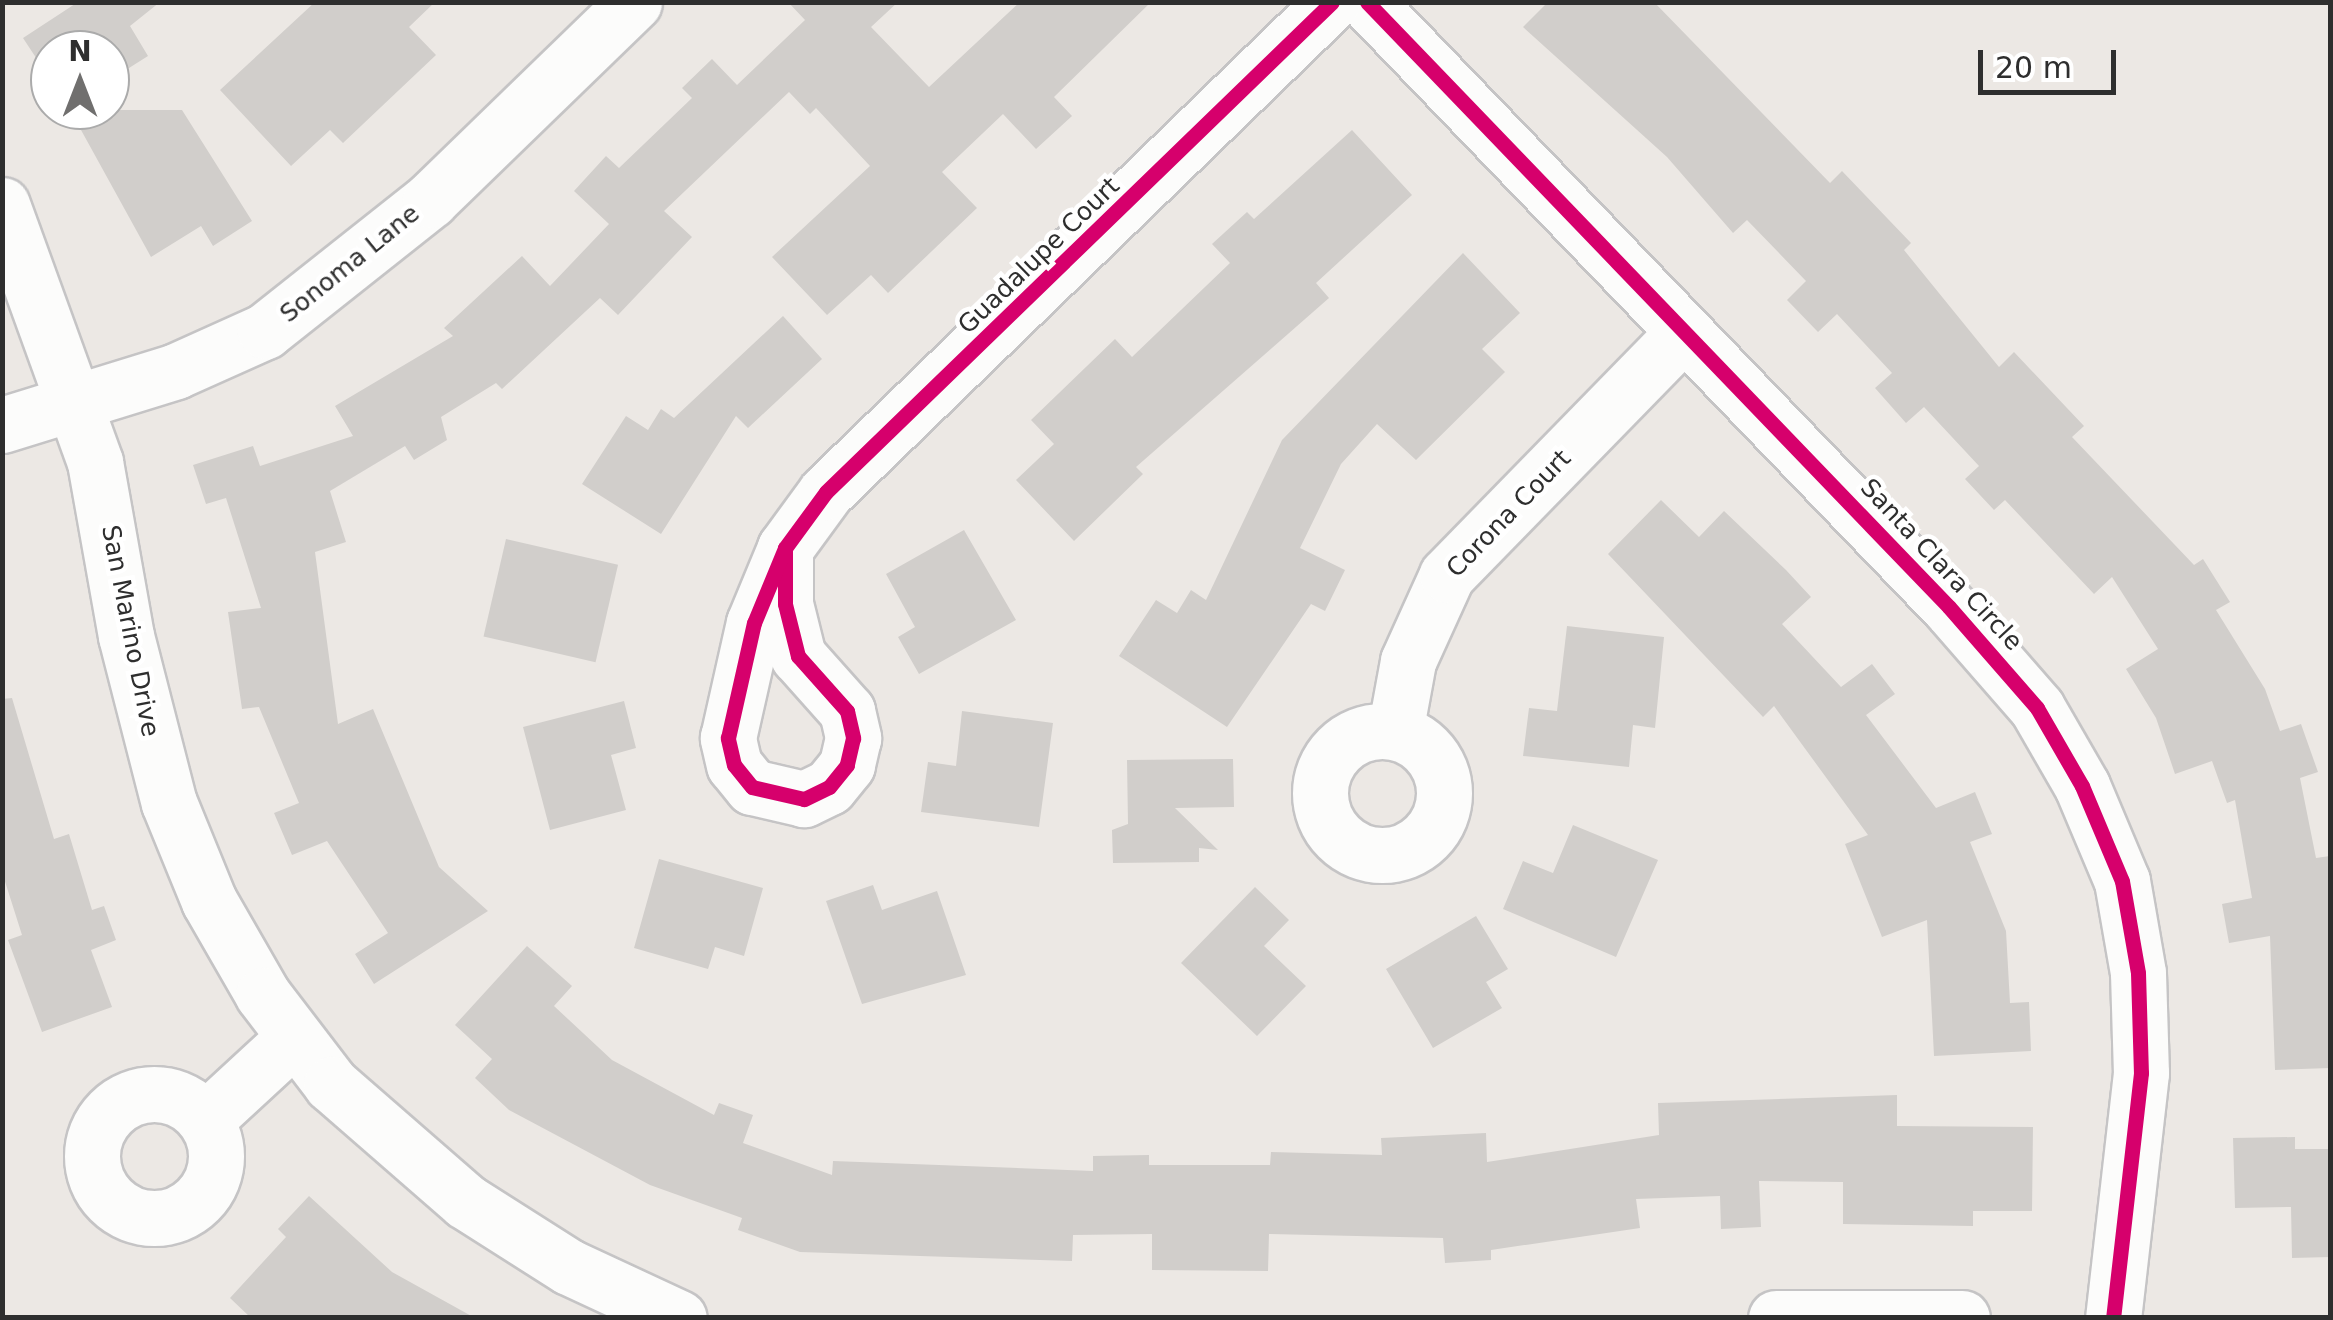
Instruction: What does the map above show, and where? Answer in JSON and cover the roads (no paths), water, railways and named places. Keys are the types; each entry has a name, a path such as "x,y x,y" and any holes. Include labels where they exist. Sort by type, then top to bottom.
{"street":[{"name":"Sonoma Lane","path":"2,425 75,403 265,331 333,284 634,2"},
{"name":"Guadalupe Court","path":"784,548 826,492 1332,2"},
{"name":"Santa Clara Circle","path":"1367,2 1949,607 2037,708 2082,786 2122,882 2138,973 2141,1073 2112,1318"},
{"name":"San Marino Drive","path":"2,206 75,403 114,540 126,636 169,803 209,901 295,1037 331,1084 465,1201 569,1267 679,1318"},
{"name":"Corona Court","path":"1396,732 1408,661 1447,575 1684,332"},
{"path":"205,1120 295,1037"},
{"path":"1776,1318 1962,1318"}]}
